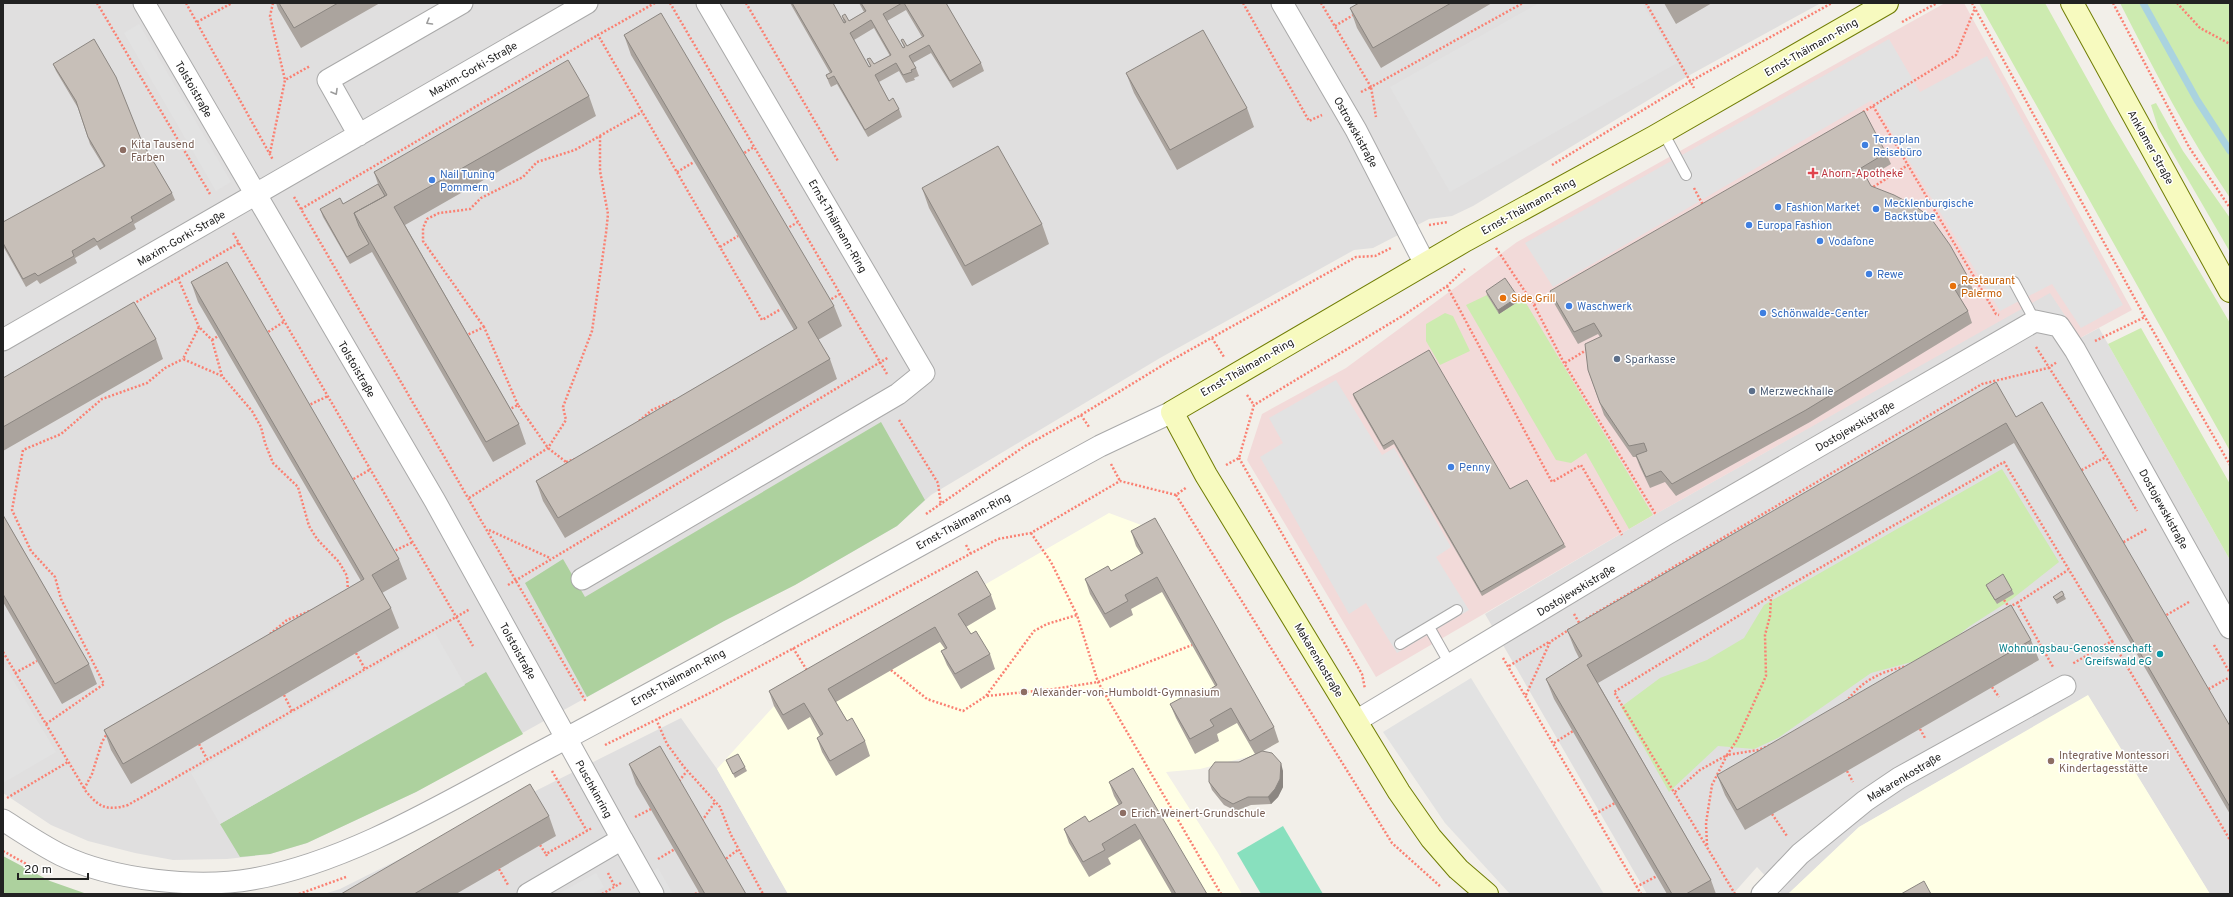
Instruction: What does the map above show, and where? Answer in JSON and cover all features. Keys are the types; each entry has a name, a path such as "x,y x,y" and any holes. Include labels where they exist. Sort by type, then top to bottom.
{"street":[{"name":"Tolstoistraße","path":"144,3 435,501 562,730"},
{"path":"359,135 328,80 462,3"},
{"name":"Maxim-Gorki-Straße","path":"3,340 587,3"},
{"name":"Ernst-Thälmann-Ring","path":"582,579 898,394 924,372 707,3"},
{"name":"Ostrowskistraße","path":"1282,3 1356,130 1425,264"},
{"name":"Ernst-Thälmann-Ring","path":"7,812 62,856 115,873 157,881 200,882 251,880 309,865 374,839 562,730 1100,446 1172,412 1425,264 1663,132 1887,3"},
{"name":"Anklamer Straße","path":"2072,3 2230,291"},
{"name":"Dostojewskistraße","path":"1363,717 1451,666 1667,534 2030,324 2058,326 2075,350 2230,628"},
{"name":"Makarenkostraße","path":"1172,412 1206,475 1363,717 1399,792 1431,838 1458,869 1486,894"},
{"name":"Makarenkostraße","path":"1762,894 1800,854 1848,813 1870,797 2061,679"},
{"name":"Puschkinring","path":"562,730 653,894"},
{"path":"519,891 599,854 622,839"}],"lane":[{"path":"1663,132 1686,175"},
{"path":"2014,282 2030,324"},
{"path":"1400,644 1457,610"},
{"path":"1429,627 1451,666"}],"path":[{"path":"97,3 285,321 473,646"},
{"path":"186,3 283,179 488,530 587,705 562,730"},
{"path":"197,22 232,3"},
{"path":"273,3 270,16 285,80"},
{"path":"301,209 654,3"},
{"path":"670,3 898,394 898,418 938,483 941,504"},
{"path":"746,3 838,160"},
{"path":"1321,3 1371,87 1523,3"},
{"path":"1646,3 1691,81 1703,109"},
{"path":"1550,166 1691,81 1832,3"},
{"path":"1972,3 2145,317 2230,465"},
{"path":"2113,3 2189,147 2230,208"},
{"path":"2177,3 2200,28 2230,44"},
{"path":"1859,114 1956,54 1975,8"},
{"path":"1335,26 1361,10"},
{"path":"598,35 762,320 781,309"},
{"path":"1872,106 1996,314 2030,324 2048,368 2106,457 2140,516"},
{"path":"568,469 566,462 548,448 518,404 484,327 423,241 423,228 427,219 439,213 470,209 481,198 523,177 538,162 575,150 642,112"},
{"path":"469,498 548,448 566,420 564,407 592,331 608,214 600,171 600,136"},
{"path":"740,155 754,147"},
{"path":"677,172 694,162"},
{"path":"1870,189 1908,165"},
{"path":"1686,175 1706,210"},
{"path":"1696,209 1710,201"},
{"path":"785,230 798,222"},
{"path":"922,517 1025,446 1081,415 1163,365 1356,257 1375,256 1389,250 1410,235 1430,224 1453,222"},
{"path":"720,247 738,236"},
{"path":"131,306 239,244"},
{"path":"1496,248 1534,305 1564,363 1667,534"},
{"path":"1363,717 1362,674 1239,458 1254,405 1404,315 1447,286 1467,267"},
{"path":"178,278 199,327 212,340 222,376 252,411 262,427 265,444 273,463 298,487 309,526 317,540 333,554 346,576 348,589 346,597"},
{"path":"1447,286 1552,482 1582,465 1633,555"},
{"path":"1534,305 1554,293"},
{"path":"827,302 840,294"},
{"path":"1509,666 1982,384 2048,368 2075,350 2145,317"},
{"path":"264,334 285,321"},
{"path":"46,724 104,684 62,600 55,577 31,551 12,510 23,450 61,434 102,399 147,383 165,368 183,359 199,327"},
{"path":"464,337 484,327"},
{"path":"212,340 218,336"},
{"path":"3,652 84,789 94,802 105,808 116,809 128,805 489,599 516,579 908,346"},
{"path":"1564,363 1590,348"},
{"path":"183,359 222,376"},
{"path":"306,407 328,396"},
{"path":"636,424 652,410 681,398"},
{"path":"1958,398 1962,404"},
{"path":"507,411 518,404"},
{"path":"1936,412 1939,417"},
{"path":"1871,451 1874,456"},
{"path":"566,462 580,457"},
{"path":"2078,472 2106,457"},
{"path":"1176,495 1206,475 1239,458"},
{"path":"1735,894 1614,692 1771,596 2004,462 2230,840"},
{"path":"350,481 371,469"},
{"path":"577,757 599,749 998,539 1031,533 1120,481 1176,495 1392,843 1442,888"},
{"path":"2144,523 2151,536"},
{"path":"2120,545 2147,529"},
{"path":"488,530 550,559"},
{"path":"1031,533 1051,562 1077,615 1098,682 1221,894"},
{"path":"964,541 971,554"},
{"path":"391,552 413,542"},
{"path":"1693,556 1697,563"},
{"path":"2002,611 2068,570"},
{"path":"1647,583 1651,590"},
{"path":"1707,846 1706,823 1712,784 1727,755 1737,740 1766,676 1766,635 1770,616 1771,596"},
{"path":"2186,596 2193,609"},
{"path":"1564,597 1583,630"},
{"path":"2004,600 2009,607"},
{"path":"2162,617 2189,602"},
{"path":"2017,603 2061,679 2112,641"},
{"path":"265,638 287,620 314,609"},
{"path":"891,670 927,699 963,711 986,696 1034,631 1047,624 1077,615"},
{"path":"1490,641 1509,666 1641,894"},
{"path":"2212,641 2230,673"},
{"path":"1526,695 1550,642"},
{"path":"986,696 1054,689 1098,682 1192,645"},
{"path":"793,648 811,677"},
{"path":"356,653 365,669"},
{"path":"15,673 37,660"},
{"path":"1843,706 1855,690 1873,676 1914,664"},
{"path":"1909,666 1913,671"},
{"path":"2205,691 2230,677"},
{"path":"284,695 292,711"},
{"path":"656,719 667,744 687,771 720,808 762,893 757,894"},
{"path":"84,789 94,769 105,734 111,730"},
{"path":"1554,743 1573,731"},
{"path":"1675,792 1700,770 1727,755 1758,750 1777,742"},
{"path":"199,744 207,759"},
{"path":"1758,750 1761,757"},
{"path":"7,812 4,800 68,762"},
{"path":"552,771 599,854 615,887"},
{"path":"677,782 687,771"},
{"path":"701,823 715,802"},
{"path":"1595,814 1615,803"},
{"path":"633,818 651,809"},
{"path":"540,845 546,854"},
{"path":"657,859 674,849"},
{"path":"723,862 739,849"},
{"path":"499,869 519,891"},
{"path":"1636,887 1657,876"},
{"path":"695,894 699,892"}],"shaded area":[{"path":"3,3 1821,3 1688,76 1473,206 1452,216 1429,219 1373,248 1354,250 1160,358 931,495 897,526 795,585 724,621 416,792 307,843 270,854 227,859 173,860 135,853 88,841 51,825 3,793"},
{"path":"1539,3 1642,3 1677,63 1450,192 1390,87"},
{"path":"1945,3 1964,3 2132,310 2080,338 2050,293 1629,529 1376,677 1247,460 1262,414 1346,368 1517,242"},
{"path":"139,24 231,182 216,191 124,33"},
{"path":"1889,39 1920,92 1987,56 2123,305 2081,328 2052,284 2000,311 1872,100 1553,287 1525,243"},
{"path":"2050,292 2080,338 2099,328 2230,560 2230,894 2210,894 2088,696 1859,827 1788,894 1782,894 1757,867 1733,894 1647,894 1485,614 1629,529"},
{"path":"1336,380 1382,455 1394,448 1451,547 1436,557 1469,610 1397,653 1366,603 1349,614 1260,457 1283,443 1269,418"},
{"name":"Alexander-von-Humboldt-Gymnasium","path":"1109,513 1160,532 1279,742 1255,755 1200,769 1166,772 1218,853 1242,894 788,894 717,769 774,706"},
{"path":"435,633 465,685 220,824 191,773"},
{"path":"3,663 56,752 3,783"},
{"path":"1471,678 1604,894 1510,894 1445,823 1383,732"},
{"name":"Integrative Montessori Kindertagesstätte","path":"2088,695 2210,894 1788,894 1859,827"},
{"path":"681,718 717,769 788,894 324,894 340,889"},
{"path":"658,868 673,894 664,894 651,872"},
{"path":"596,873 604,887 592,894 558,894"}],"green space":[{"path":"1979,3 2045,3 2110,120 2230,323 2230,451"},
{"path":"2120,3 2230,3 2230,198 2186,127"},
{"path":"2156,103 2183,151 2230,218 2230,252 2158,128 2151,105"},
{"path":"1487,295 1500,313 1523,298 1653,515 1629,529 1586,453 1571,463 1556,460 1466,305"},
{"path":"1445,313 1453,316 1470,351 1440,365 1426,341 1426,324"},
{"path":"2141,328 2230,484 2230,560 2108,344"},
{"path":"881,422 925,500 897,526 795,585 724,621 587,697 525,583 563,559 585,597"},
{"path":"2002,469 2059,562 2012,599 1970,626 1943,647 1919,660 1871,673 1778,738 1754,749 1718,746 1669,792 1621,707 1660,678 1707,660 1744,638 1764,605"},
{"path":"486,672 523,734 416,792 307,843 270,854 240,857 220,824"},
{"path":"1283,826 1323,894 1261,894 1237,853"},
{"path":"3,856 50,881 87,894 3,894"}],"building":[{"path":"279,3 338,3 294,28"},
{"path":"792,3 833,3 844,23 846,22 842,16 845,14 849,21 866,11 861,3 902,3 883,14 903,48 905,47 901,40 903,39 907,46 924,36 904,3 946,3 981,63 950,81 929,45 909,56 916,68 911,70 912,72 903,75 896,63 875,75 889,101 893,98 899,109 865,130 834,76 828,79 826,75 832,72","holes":["871,20 891,55 874,64 870,58 867,59 871,66 869,67 850,33"]},
{"path":"1359,3 1451,3 1373,48 1350,8"},
{"path":"661,13 834,306 808,322 830,359 558,518 536,481 797,328 624,35"},
{"path":"1203,30 1247,108 1170,150 1126,73"},
{"path":"94,39 116,77 142,142 172,193 131,217 133,221 97,242 94,238 72,251 74,256 38,276 35,273 23,279 3,243 3,222 105,166 88,137 76,101 53,64"},
{"path":"568,60 589,96 394,207 519,424 486,442 354,213 387,195 374,172"},
{"name":"Schönwalde-Center","path":"1864,111 1886,153 1861,168 1871,186 1894,195 1915,206 1930,217 1950,245 1969,279 1954,288 1968,311 1806,410 1672,484 1661,471 1646,477 1636,455 1647,451 1644,443 1629,446 1600,403 1588,370 1585,344 1602,336 1594,323 1574,332 1550,291"},
{"path":"998,146 1042,224 965,266 922,188"},
{"path":"378,184 385,196 354,213 369,244 347,257 320,209 340,198 343,204"},
{"path":"227,262 399,559 372,575 391,608 123,764 104,730 364,579 191,282"},
{"name":"Side Grill","path":"1505,278 1518,297 1498,310 1486,291"},
{"path":"134,302 156,339 3,427 3,378"},
{"name":"Penny","path":"1429,350 1510,489 1527,480 1564,544 1481,592 1393,440 1383,446 1353,394"},
{"path":"1996,382 2016,417 2042,402 2230,726 2230,807 2006,423 1587,665 1711,880 1686,894 1672,894 1546,679 1582,656 1567,630"},
{"path":"3,515 89,664 55,684 3,594"},
{"path":"1155,518 1274,727 1250,741 1231,708 1210,720 1214,726 1190,739 1170,704 1194,691 1197,697 1217,685 1157,577 1125,595 1128,601 1105,614 1085,579 1108,566 1111,571 1143,553 1131,531"},
{"path":"977,571 991,595 958,614 971,634 976,631 990,654 955,674 941,651 947,648 935,627 828,689 847,721 852,718 865,741 830,761 817,738 823,734 804,703 783,715 769,691"},
{"path":"2003,574 2012,590 1995,600 1986,585"},
{"path":"2062,591 2064,595 2056,600 2053,597"},
{"path":"2011,605 2031,640 1737,810 1717,775"},
{"path":"660,746 746,894 705,894 629,764"},
{"path":"1262,751 1272,753 1281,763 1280,779 1275,789 1268,797 1248,797 1233,804 1221,797 1209,782 1209,770 1215,762 1239,762"},
{"path":"738,754 745,767 733,774 726,760"},
{"path":"1133,768 1207,894 1176,894 1135,824 1102,844 1105,850 1083,862 1064,829 1085,816 1089,822 1122,803 1109,782"},
{"path":"530,784 549,816 414,894 341,894"},
{"path":"1924,881 1931,894 1901,894"}],"waterway":[{"path":"2143,3 2197,100 2230,151"}],"place":[{"name":"Terraplan Reisebüro","path":"1865,145"},
{"name":"Kita Tausend Farben","path":"123,150"},
{"name":"Ahorn-Apotheke","path":"1813,173"},
{"name":"Nail Tuning Pommern","path":"432,180"},
{"name":"Fashion Market","path":"1778,207"},
{"name":"Mecklenburgische Backstube","path":"1876,209"},
{"name":"Europa Fashion","path":"1749,225"},
{"name":"Vodafone","path":"1820,241"},
{"name":"Rewe","path":"1869,274"},
{"name":"Restaurant Palermo","path":"1953,286"},
{"name":"Side Grill","path":"1503,298"},
{"name":"Waschwerk","path":"1569,306"},
{"name":"Schönwalde-Center","path":"1763,313"},
{"name":"Sparkasse","path":"1617,359"},
{"name":"Merzweckhalle","path":"1752,391"},
{"name":"Penny","path":"1451,467"},
{"name":"Wohnungsbau-Genossenschaft Greifswald eG","path":"2160,654"},
{"name":"Alexander-von-Humboldt-Gymnasium","path":"1024,692"},
{"name":"Integrative Montessori Kindertagesstätte","path":"2051,761"},
{"name":"Erich-Weinert-Grundschule","path":"1123,813"}]}
